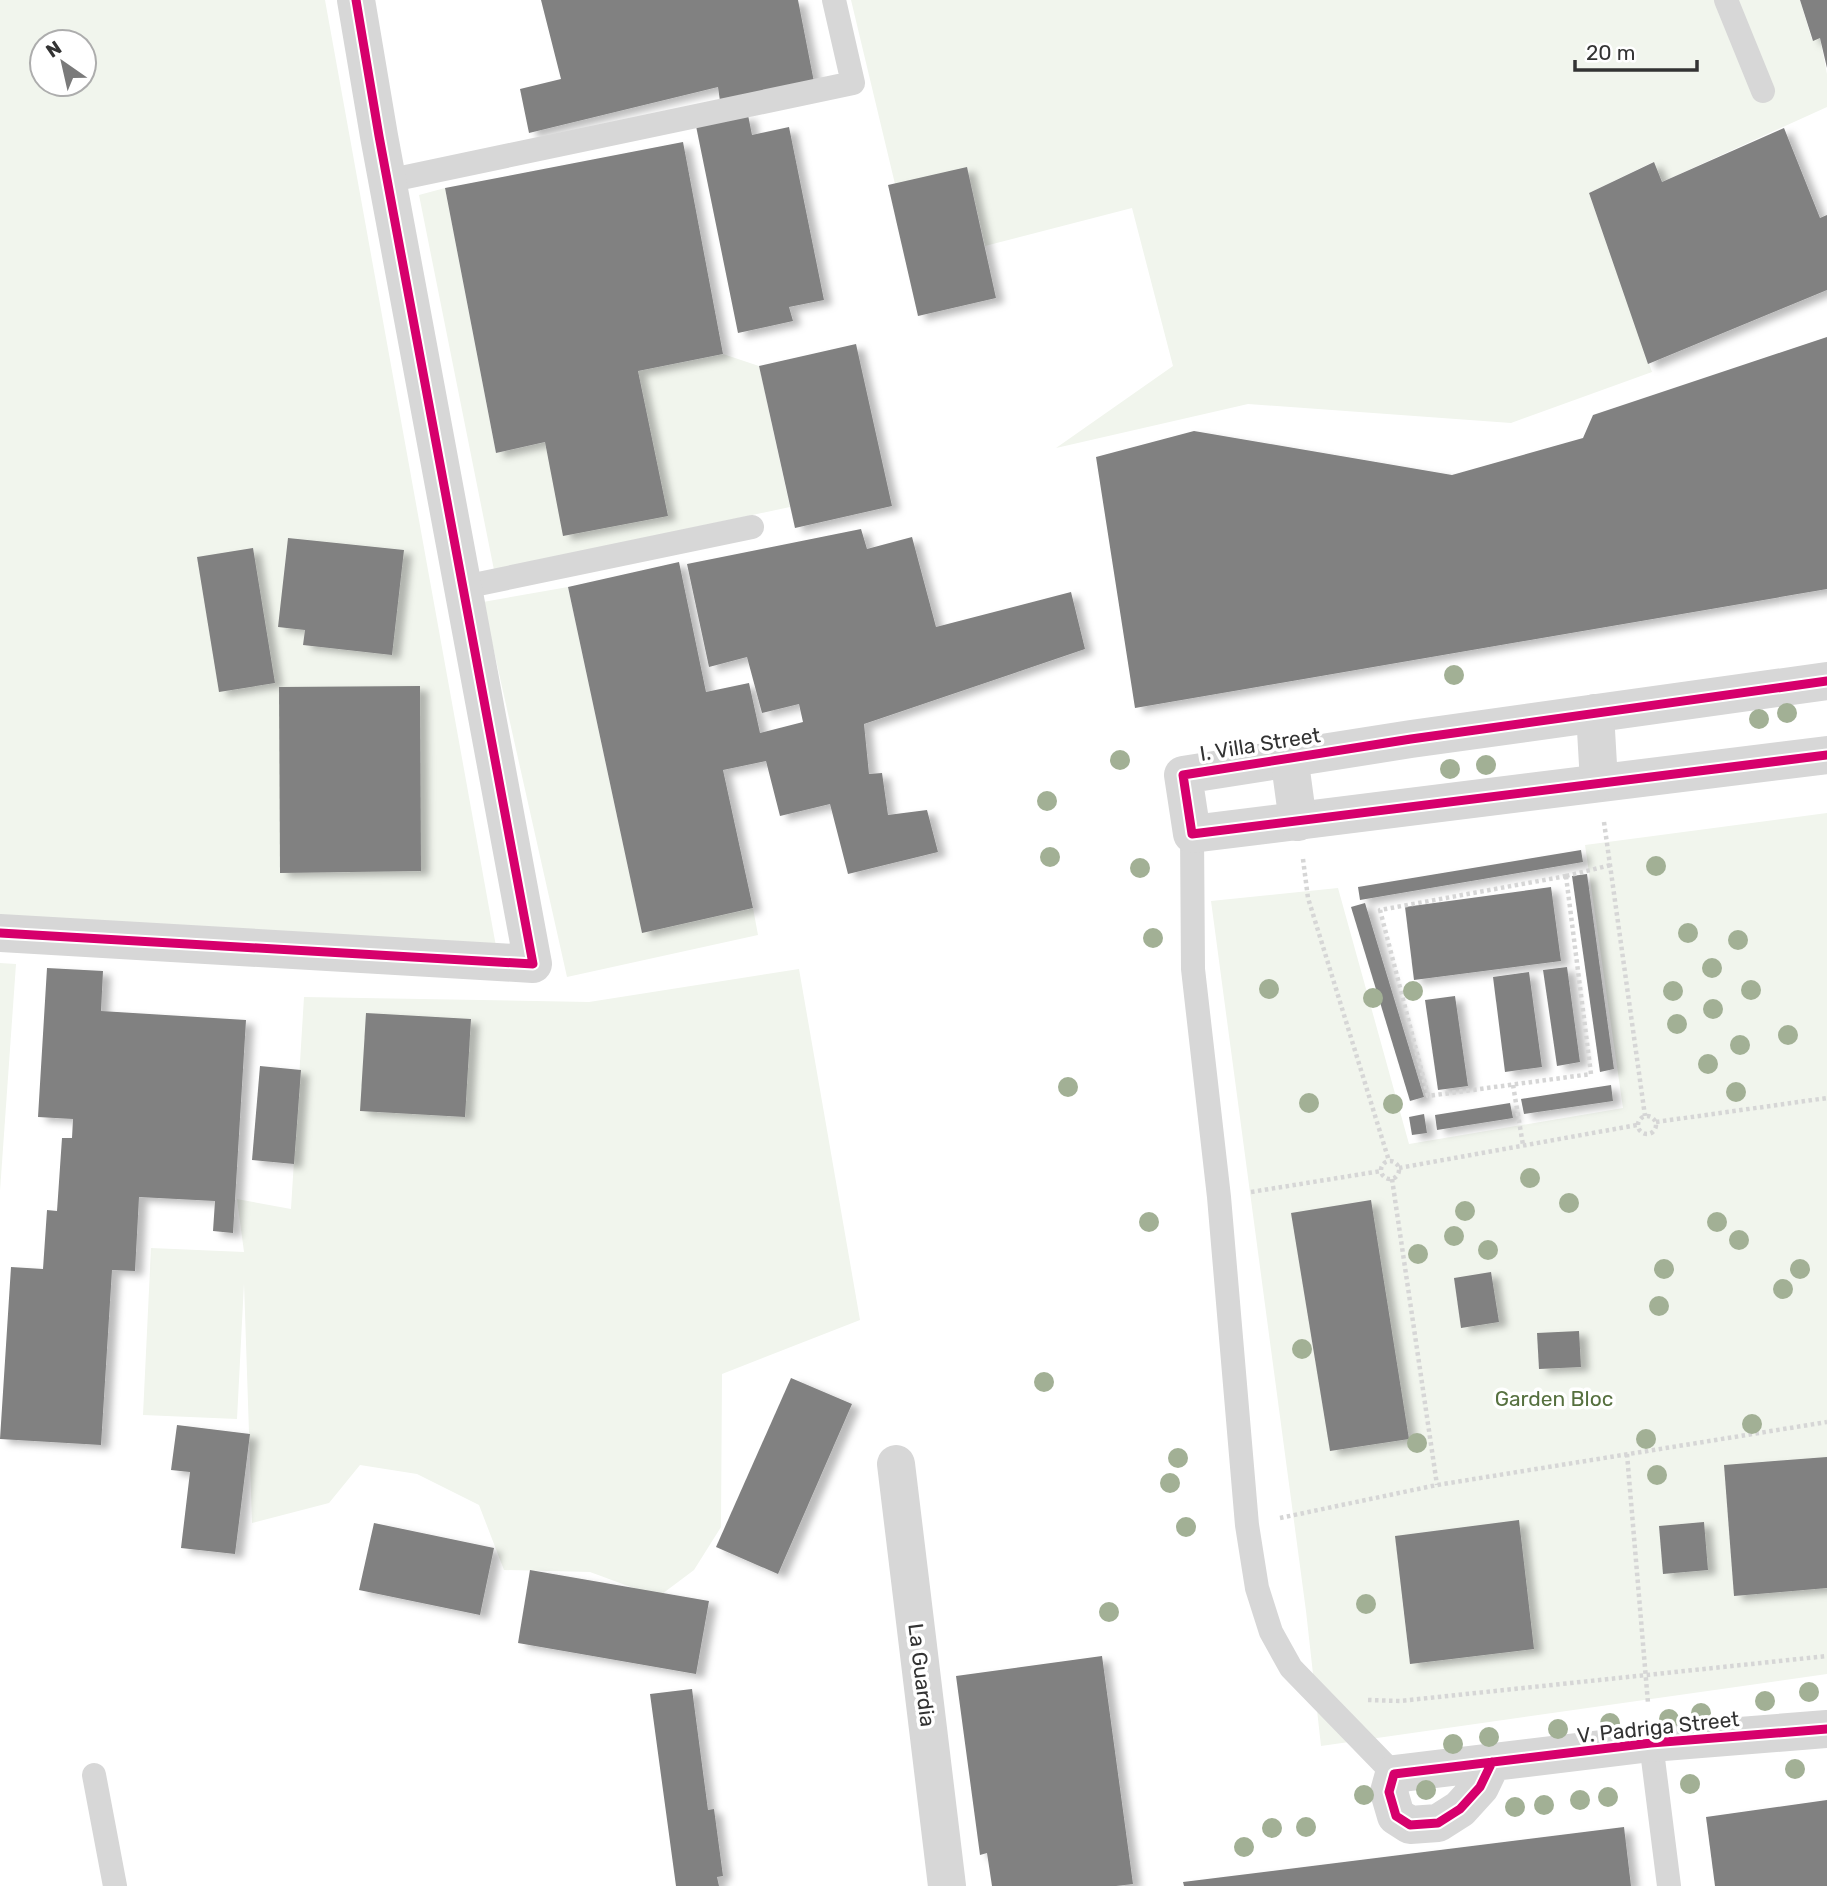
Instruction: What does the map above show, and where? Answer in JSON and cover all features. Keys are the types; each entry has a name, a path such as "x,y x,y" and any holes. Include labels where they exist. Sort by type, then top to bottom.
{"street":[{"path":"0,933 533,964 387,181 356,0"},
{"name":"I. Villa Street","path":"1192,834 1183,775 1289,757 1827,681"},
{"path":"1595,713 1599,782"},
{"path":"1192,834 1827,755"},
{"path":"1289,757 1298,822"},
{"name":"La Guardia","path":"896,1464 947,1886"},
{"name":"V. Padriga Street","path":"1394,1774 1492,1762 1650,1725 1827,1729"},
{"path":"1394,1774 1389,1792 1396,1816 1410,1825 1438,1823 1460,1809 1480,1787 1492,1762"}],"lane":[{"path":"387,181 853,83 834,0"},
{"path":"1726,0 1763,91"},
{"path":"464,587 752,527"},
{"path":"1192,834 1193,969 1219,1197 1247,1525 1257,1588 1271,1632 1291,1668 1394,1774"},
{"path":"1650,1725 1669,1886"},
{"path":"94,1775 115,1886"}],"path":[{"path":"1599,782 1645,1116"},
{"path":"1298,822 1308,898 1389,1161"},
{"path":"1566,876 1591,1074 1428,1096 1380,910 1566,876 1611,865"},
{"path":"1513,1085 1522,1145"},
{"path":"1637,1125 1645,1116 1656,1122 1827,1098"},
{"path":"1637,1125 1643,1133 1648,1134 1656,1128 1656,1122"},
{"path":"1399,1168 1637,1125"},
{"path":"1389,1161 1397,1163 1399,1168 1399,1173 1392,1179 1383,1176 1381,1171 1382,1166 1389,1161"},
{"path":"1219,1197 1381,1171"},
{"path":"1392,1179 1437,1485"},
{"path":"1247,1525 1437,1485 1827,1422"},
{"path":"1626,1454 1650,1725"},
{"path":"1363,1699 1400,1701 1827,1657"}],"green space":[{"path":"0,0 325,0 497,952 0,917"},
{"path":"851,0 1800,0 1812,40 1820,38 1827,74 1827,107 1662,182 1653,162 1589,193 1652,372 1511,423 1248,404 1056,448 1173,366 1132,208 985,246 967,168 895,184"},
{"path":"445,188 496,453 545,442 667,516 638,371 723,354 759,366 790,507 494,570 419,195"},
{"path":"568,587 642,932 753,908 758,935 567,977 483,602"},
{"name":"Garden Bloc","path":"1827,813 1827,1674 1321,1746 1306,1611 1211,901 1338,888 1409,1144 1623,1108 1585,845"},
{"path":"0,963 16,964 0,1191"},
{"path":"799,969 860,1320 722,1374 721,1527 694,1570 658,1597 590,1572 504,1570 479,1505 417,1474 360,1465 329,1503 252,1523 244,1283 237,1419 143,1415 151,1248 244,1252 237,1199 291,1209 304,997 589,1002"}],"building":[{"path":"541,0 798,0 814,82 720,101 718,87 529,133 520,89 561,79"},
{"path":"1800,0 1827,0 1827,68 1820,38 1813,41"},
{"path":"748,115 752,135 789,127 824,300 789,307 793,321 738,333 696,126"},
{"path":"1784,128 1820,218 1827,215 1827,290 1648,364 1589,193 1654,162 1662,182"},
{"path":"683,142 723,354 638,371 668,516 563,536 545,442 496,453 445,188"},
{"path":"967,167 996,298 918,316 888,185"},
{"path":"1827,337 1827,589 1135,708 1096,457 1194,431 1452,475 1583,438 1593,415"},
{"path":"856,344 892,506 795,528 759,366"},
{"path":"861,529 867,549 912,537 936,627 1071,592 1085,649 864,724 869,774 882,773 888,815 927,810 938,852 848,874 830,804 780,816 766,761 723,770 753,908 642,933 568,587 679,562 706,692 749,683 760,733 803,722 799,704 762,713 747,657 709,667 687,564"},
{"path":"288,538 404,550 392,655 303,645 305,630 278,627"},
{"path":"253,548 275,683 219,692 197,557"},
{"path":"420,686 421,871 280,873 279,687"},
{"path":"1581,850 1583,862 1360,900 1358,887"},
{"path":"1587,874 1614,1069 1600,1072 1572,876"},
{"path":"1551,887 1561,961 1414,980 1405,907"},
{"path":"1365,903 1424,1097 1410,1101 1351,907"},
{"path":"1567,967 1580,1062 1557,1066 1543,970"},
{"path":"47,968 103,971 101,1011 246,1020 233,1233 213,1231 215,1201 139,1197 135,1271 112,1270 101,1445 0,1439 11,1267 43,1269 47,1210 57,1211 62,1138 72,1138 73,1119 38,1117"},
{"path":"1529,972 1542,1067 1505,1072 1493,977"},
{"path":"1455,996 1468,1086 1438,1090 1425,1000"},
{"path":"366,1013 471,1019 465,1117 360,1111"},
{"path":"260,1066 301,1070 294,1164 252,1160"},
{"path":"1611,1085 1613,1101 1524,1114 1521,1099"},
{"path":"1510,1103 1513,1118 1437,1130 1435,1115"},
{"path":"1424,1114 1427,1133 1412,1135 1409,1117"},
{"path":"1371,1200 1409,1439 1330,1451 1291,1213"},
{"path":"1491,1272 1499,1322 1461,1328 1454,1278"},
{"path":"1579,1331 1581,1367 1539,1369 1537,1333"},
{"path":"791,1378 852,1404 778,1574 716,1547"},
{"path":"177,1425 250,1434 235,1554 181,1548 190,1472 171,1470"},
{"path":"1827,1457 1827,1588 1734,1596 1724,1465"},
{"path":"1519,1520 1534,1649 1410,1664 1395,1536"},
{"path":"1704,1522 1708,1570 1663,1574 1659,1526"},
{"path":"374,1523 494,1548 480,1615 359,1590"},
{"path":"530,1570 709,1601 696,1674 518,1643"},
{"path":"1102,1656 1133,1884 992,1886 987,1853 980,1855 956,1676"},
{"path":"692,1689 708,1810 714,1809 723,1876 717,1877 719,1886 676,1886 650,1694"},
{"path":"1827,1800 1827,1886 1715,1886 1706,1817"},
{"path":"1624,1827 1631,1886 1184,1886 1183,1882"}],"cycle path":[{"path":"0,933 533,964 356,0"},
{"path":"1827,681 1411,739 1183,775 1192,834 1827,755"},
{"path":"1492,1762 1480,1787 1460,1809 1438,1823 1410,1825 1396,1816 1389,1792 1394,1774 1651,1743 1827,1729"}]}
